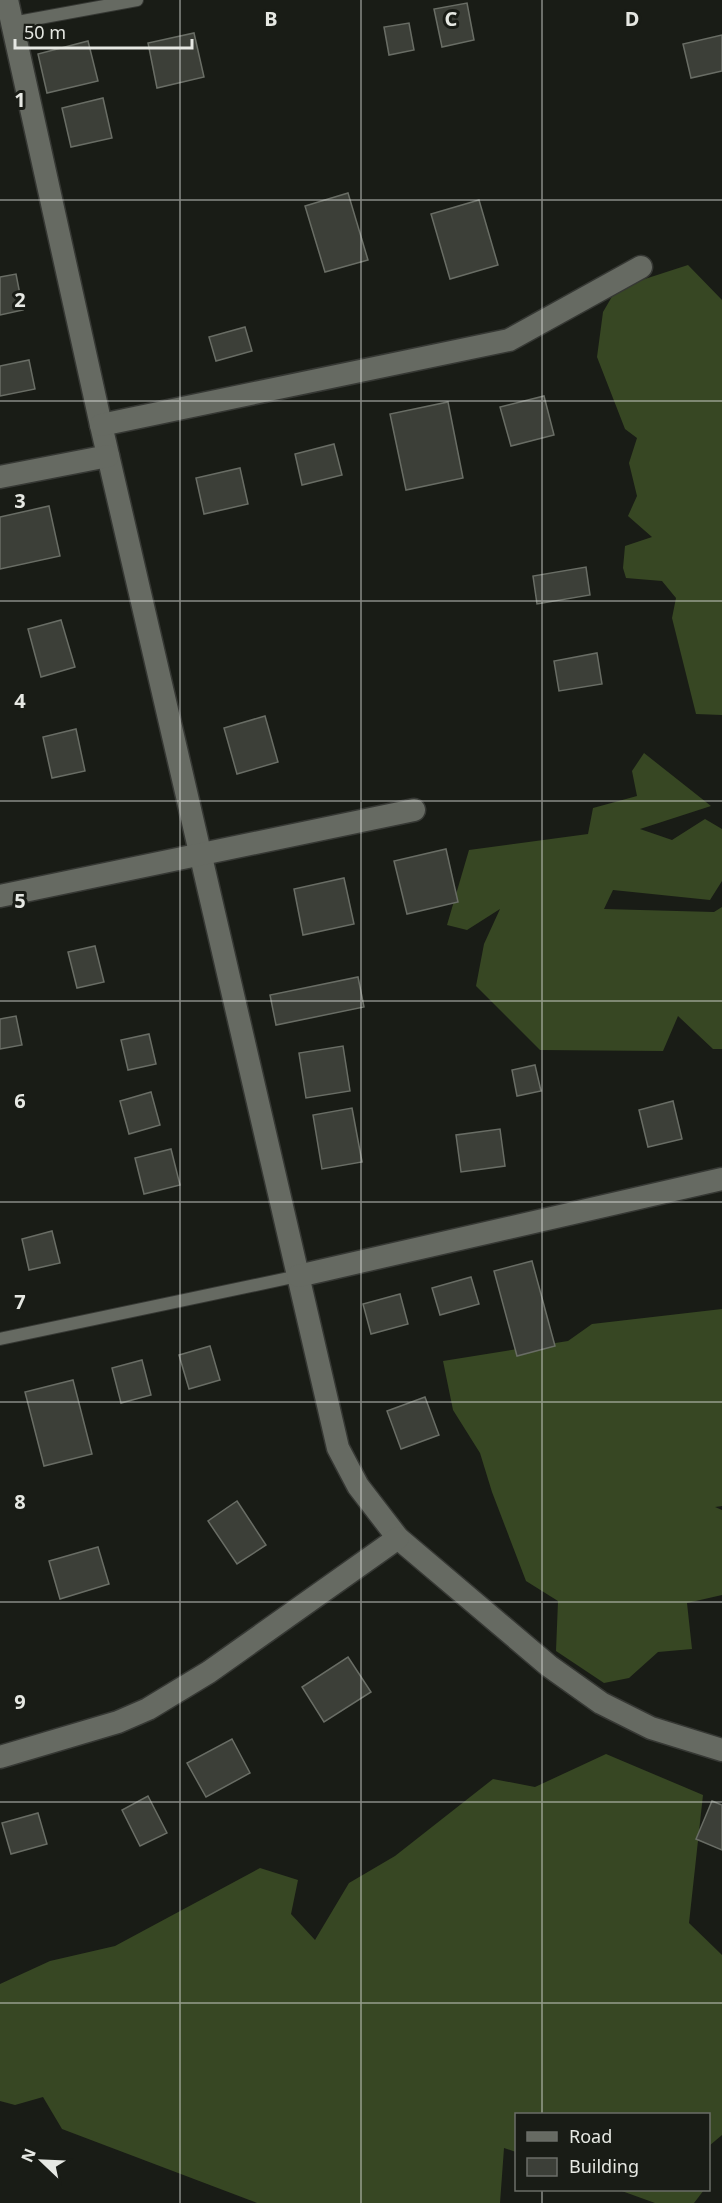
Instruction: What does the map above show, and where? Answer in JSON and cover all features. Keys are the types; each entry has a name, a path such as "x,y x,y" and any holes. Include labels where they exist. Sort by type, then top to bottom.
{"street":[{"path":"7,0 108,456 338,1448 358,1486 398,1538 549,1666 601,1703 651,1728 722,1750"},
{"path":"101,425 509,340 641,267"},
{"path":"0,477 108,456"},
{"path":"0,896 414,810"},
{"path":"298,1276 722,1179"},
{"path":"0,1757 118,1722 148,1709 208,1672 398,1538"}],"lane":[{"path":"12,23 137,0"},
{"path":"0,1339 298,1276"}],"green space":[{"path":"688,265 722,300 722,715 696,714 672,618 676,598 662,581 626,578 623,568 625,546 652,537 628,516 637,496 629,463 637,438 625,429 597,357 603,312 617,288"},
{"path":"644,753 711,806 640,829 672,840 705,819 722,829 722,881 710,900 613,890 604,909 714,912 722,907 722,1049 713,1049 678,1016 663,1051 540,1050 476,986 484,944 500,909 467,930 447,925 469,850 588,834 593,808 637,796 632,771"},
{"path":"722,1309 722,1506 715,1507 722,1510 722,1595 687,1603 692,1649 658,1652 629,1678 604,1683 556,1651 558,1601 526,1581 492,1492 480,1453 453,1410 443,1361 568,1341 592,1324"},
{"path":"606,1754 703,1795 689,1923 722,1955 722,2135 710,2145 710,2113 515,2113 515,2152 504,2148 500,2203 257,2203 62,2129 43,2097 15,2105 0,2101 0,1984 50,1961 115,1946 260,1868 298,1880 291,1914 315,1940 349,1883 395,1856 493,1779 535,1787"},
{"path":"622,2191 703,2191 694,2203 655,2203"}],"building":[{"path":"467,3 474,40 442,47 434,9"},
{"path":"409,23 414,50 389,55 384,27"},
{"path":"194,33 204,77 157,88 148,43"},
{"path":"722,35 722,71 691,78 683,44"},
{"path":"88,41 98,81 47,93 38,54"},
{"path":"103,98 112,138 71,147 62,108"},
{"path":"348,193 368,260 325,272 305,206"},
{"path":"479,200 498,265 450,279 431,214"},
{"path":"16,274 23,310 0,315 0,277"},
{"path":"245,327 252,351 216,361 209,337"},
{"path":"29,360 35,389 0,396 0,366"},
{"path":"544,396 554,435 511,446 500,407"},
{"path":"448,402 463,478 406,490 390,414"},
{"path":"334,444 342,475 302,485 295,454"},
{"path":"240,468 248,504 204,514 196,478"},
{"path":"49,506 60,556 0,569 0,517"},
{"path":"586,567 590,595 537,604 533,576"},
{"path":"61,620 75,667 41,677 28,629"},
{"path":"597,653 602,684 559,691 554,661"},
{"path":"265,716 278,762 237,774 224,728"},
{"path":"76,729 85,771 52,778 43,737"},
{"path":"446,849 458,902 407,914 394,861"},
{"path":"344,878 354,924 303,935 294,889"},
{"path":"95,946 104,982 77,988 68,952"},
{"path":"358,977 364,1007 276,1025 270,995"},
{"path":"16,1016 22,1045 0,1049 0,1019"},
{"path":"149,1034 156,1064 128,1070 121,1040"},
{"path":"343,1046 350,1091 306,1098 299,1053"},
{"path":"535,1065 541,1091 517,1096 512,1070"},
{"path":"151,1092 160,1125 129,1134 120,1101"},
{"path":"673,1101 682,1139 648,1147 639,1110"},
{"path":"352,1108 362,1162 322,1169 313,1115"},
{"path":"500,1129 505,1166 461,1172 456,1135"},
{"path":"171,1149 180,1185 144,1194 135,1158"},
{"path":"52,1231 60,1263 29,1270 22,1239"},
{"path":"532,1261 555,1346 517,1356 494,1271"},
{"path":"471,1277 479,1304 440,1315 432,1288"},
{"path":"400,1294 408,1324 371,1334 363,1304"},
{"path":"210,1346 220,1380 189,1389 179,1355"},
{"path":"142,1360 151,1395 121,1403 112,1368"},
{"path":"73,1380 92,1454 44,1466 25,1392"},
{"path":"425,1397 439,1435 401,1449 387,1411"},
{"path":"237,1501 266,1545 237,1564 208,1521"},
{"path":"98,1547 109,1584 60,1599 49,1561"},
{"path":"348,1657 371,1692 324,1722 302,1687"},
{"path":"232,1739 250,1773 206,1797 187,1763"},
{"path":"148,1796 167,1833 140,1846 122,1810"},
{"path":"712,1801 722,1805 722,1850 696,1839"},
{"path":"38,1813 47,1844 11,1854 2,1823"}]}
